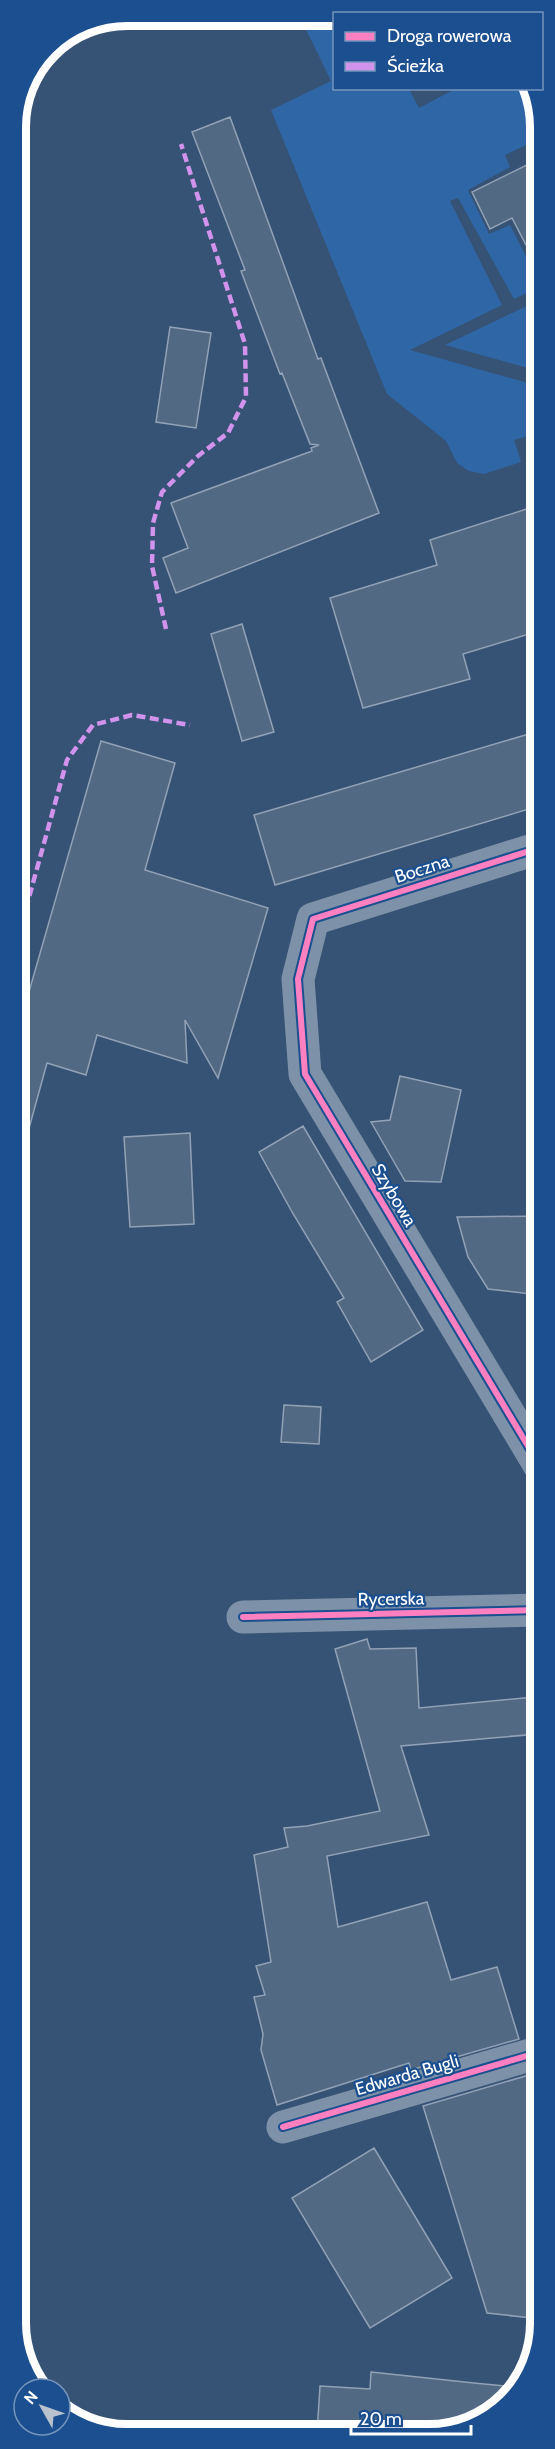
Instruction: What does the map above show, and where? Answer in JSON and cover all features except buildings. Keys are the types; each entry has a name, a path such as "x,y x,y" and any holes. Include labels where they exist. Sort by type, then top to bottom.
{"street":[{"name":"Boczna","path":"313,919 530,851"},
{"name":"Szybowa","path":"313,919 298,979 305,1074 529,1448"},
{"name":"Rycerska","path":"243,1617 529,1610"},
{"name":"Edwarda Bugli","path":"283,2127 529,2055"}],"shaded area":[{"path":"304,26 333,26 333,90 410,90 419,108 453,90 522,90 529,113 530,143 505,155 510,167 468,190 489,234 510,225 530,264 530,291 514,299 458,198 450,201 502,305 410,350 530,383 530,436 514,440 521,462 484,474 469,471 457,463 446,441 387,394 271,110 331,81"},
{"path":"530,305 530,368 445,345"}],"marked path":[{"path":"166,629 152,566 153,523 162,492 198,456 228,433 246,397 245,344 181,144"},
{"path":"26,908 67,760 93,725 132,715 190,725"}],"cycle path":[{"path":"529,1448 305,1074 298,979 313,919 530,851"},
{"path":"243,1617 529,1610"},
{"path":"283,2127 529,2055"}]}
